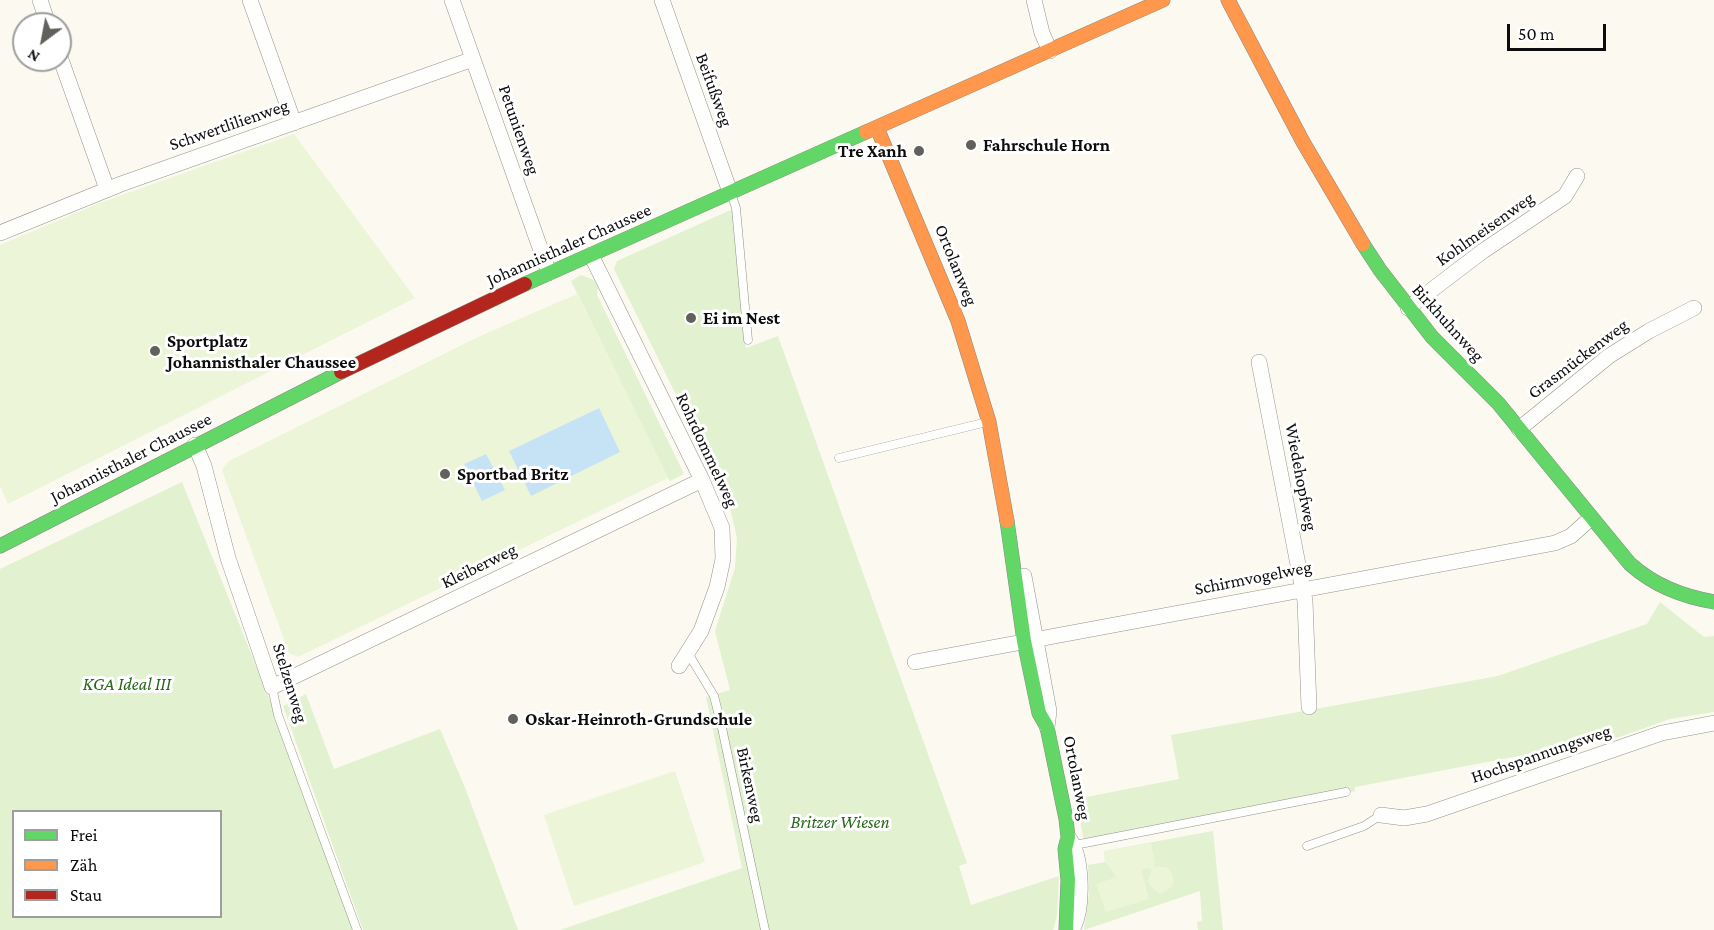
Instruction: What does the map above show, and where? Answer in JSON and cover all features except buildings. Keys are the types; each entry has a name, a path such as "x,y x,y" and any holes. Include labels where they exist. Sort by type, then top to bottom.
{"street":[{"path":"250,0 294,123"},
{"name":"Petunienweg","path":"452,0 549,273"},
{"name":"Beifußweg","path":"662,0 730,192"},
{"path":"1034,0 1042,33 1050,51"},
{"name":"Johannisthaler Chaussee","path":"0,546 411,337 549,273 1163,0"},
{"name":"Birkhuhnweg","path":"1228,0 1303,142 1351,226 1408,308 1432,337 1498,403 1591,518 1640,574 1672,592 1714,602"},
{"name":"Schwertlilienweg","path":"0,233 107,189 473,59"},
{"path":"65,72 107,189"},
{"name":"Ortolanweg","path":"877,128 939,270 958,321 989,422 1013,552 1023,570 1030,640 1050,711 1047,727 1080,884 1079,901 1072,930"},
{"name":"Kohlmeisenweg","path":"1408,308 1483,251 1565,196 1577,176"},
{"name":"Rohrdommelweg","path":"591,255 702,480 722,528 723,560 717,587 701,631 678,666"},
{"name":"Grasmückenweg","path":"1519,429 1609,356 1649,331 1694,308"},
{"name":"Wiedehopfweg","path":"1259,362 1305,601 1309,707"},
{"name":"Stelzenweg","path":"195,445 204,466 228,558 273,687"},
{"name":"Kleiberweg","path":"273,687 702,480"},
{"name":"Schirmvogelweg","path":"915,662 1555,543 1571,536 1591,518"},
{"name":"Hochspannungsweg","path":"1381,815 1404,818 1427,814 1662,734 1714,723"},
{"name":"Ortolanweg","path":"1066,930 1068,880 1065,849 1072,841"}],"lane":[{"path":"730,192 736,208 748,340"},
{"path":"838,458 989,422"},
{"name":"Birkenweg","path":"688,653 714,696 723,728 765,930"},
{"name":"Stelzenweg","path":"273,687 278,715 357,930"},
{"path":"1072,841 1346,792"},
{"path":"1307,846 1364,826 1381,815"}],"green space":[{"name":"Sportplatz Johannisthaler Chaussee","path":"294,134 415,298 8,504 0,486 0,245 102,202"},
{"name":"Britzer Wiesen","path":"733,209 746,348 778,336 967,863 959,866 971,905 1059,876 1057,916 1053,930 560,930 742,868 706,697 730,690 715,631 735,568 737,538 729,504 721,486 614,269 617,261"},
{"path":"581,275 594,280 598,288 597,295 684,474 670,481 571,281"},
{"name":"Sportbad Britz","path":"577,294 668,478 298,657 289,653 222,470 229,461 478,337"},
{"name":"KGA Ideal III","path":"182,482 302,780 353,930 0,930 0,569"},
{"path":"1660,602 1704,637 1714,636 1714,712 1670,719 1619,737 1355,787 1355,791 1084,841 1076,799 1179,779 1171,735 1498,676 1647,624"},
{"path":"306,694 334,769 440,729 466,790 518,930 363,930 283,706"},
{"path":"675,771 705,862 574,906 544,815"},
{"path":"1213,831 1223,930 1198,930 1197,922 1202,921 1200,891 1084,930 1089,894 1088,865 1105,862 1104,851"},
{"path":"1151,843 1155,867 1165,867 1171,872 1173,886 1160,894 1149,881 1152,870 1146,868 1141,870 1149,899 1106,912 1096,884 1117,877 1105,862 1104,851"}],"water":[{"path":"599,408 620,452 531,496 509,451"},
{"path":"486,454 505,490 482,501 464,464"}],"traffic: fast":[{"path":"525,284 866,132"},
{"path":"1363,244 1380,270 1432,337 1498,403 1630,564 1639,572 1669,589 1714,602"},
{"path":"0,546 341,372"},
{"path":"1007,521 1024,641 1039,713 1047,727 1066,819 1068,837 1065,849 1068,880 1066,930"}],"traffic: slow":[{"path":"866,132 1163,0"},
{"path":"1228,0 1303,142 1363,244"},
{"path":"877,128 958,321 989,422 1007,521"}],"traffic: jam":[{"path":"341,372 525,284"}],"place":[{"name":"Fahrschule Horn","path":"971,145"},
{"name":"Tre Xanh","path":"919,151"},
{"name":"Ei im Nest","path":"691,318"},
{"name":"Sportplatz Johannisthaler Chaussee","path":"155,351"},
{"name":"Sportbad Britz","path":"445,474"},
{"name":"Oskar-Heinroth-Grundschule","path":"513,719"}]}
